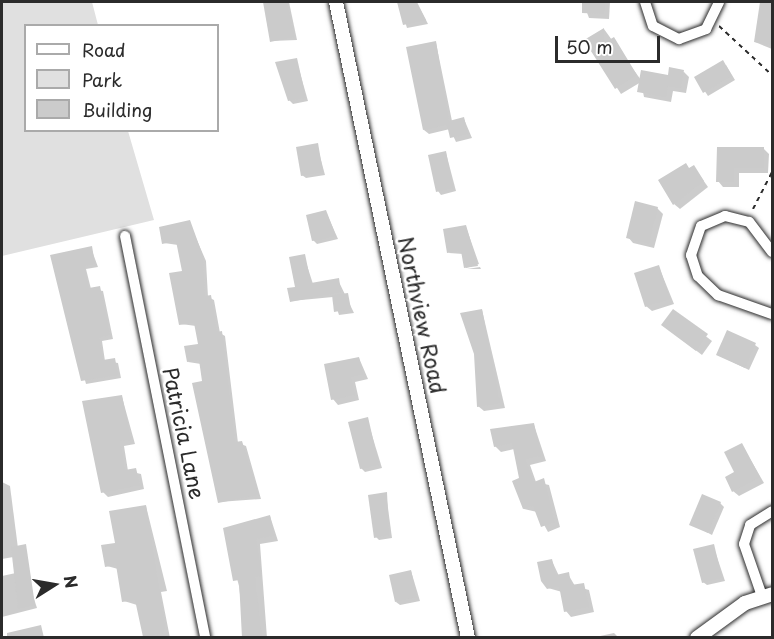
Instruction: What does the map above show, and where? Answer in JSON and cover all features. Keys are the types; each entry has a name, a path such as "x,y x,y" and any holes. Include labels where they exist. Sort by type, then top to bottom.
{"street":[{"name":"Northview Road","path":"336,2 468,638"},
{"path":"645,2 653,26 670,38 695,36 713,20 719,2"},
{"path":"772,252 747,221 725,216 701,226 691,244 693,266 718,295 772,314"},
{"name":"Patricia Lane","path":"125,236 205,638"},
{"path":"697,638 727,613 767,595 744,544 750,525 772,512"}],"path":[{"path":"713,20 772,75"},
{"path":"747,221 772,172"}],"green space":[{"path":"2,2 92,2 98,24 24,24 24,132 128,132 154,220 2,256"}],"building":[{"path":"263,2 287,2 294,37 270,42"},
{"path":"397,2 416,2 426,20 403,25"},
{"path":"582,2 605,2 604,14 582,13"},
{"path":"760,2 772,2 772,45 754,42"},
{"path":"604,28 604,43 614,37 637,75 615,89 584,40"},
{"path":"436,41 449,121 464,117 468,134 450,138 447,125 423,130 406,47"},
{"path":"297,58 306,98 288,101 275,62"},
{"path":"723,60 732,76 703,93 694,77"},
{"path":"669,67 684,70 681,88 668,86 666,97 637,92 641,70 668,75"},
{"path":"318,143 323,172 301,176 296,147"},
{"path":"717,147 764,147 764,168 734,168 734,182 716,182"},
{"path":"446,151 453,188 436,192 428,155"},
{"path":"686,163 689,168 694,165 704,181 673,205 658,180"},
{"path":"635,201 658,207 649,244 626,238"},
{"path":"326,210 336,236 312,241 306,215"},
{"path":"190,220 203,256 205,296 211,295 217,332 222,331 235,442 242,441 259,495 218,503 192,383 202,381 199,360 187,362 184,346 198,344 194,323 179,325 169,273 182,271 176,241 162,244 159,227"},
{"path":"466,225 478,266 464,268 461,251 447,253 443,229"},
{"path":"92,246 95,264 84,266 89,288 100,286 110,335 99,338 103,360 115,358 118,375 81,381 50,255"},
{"path":"305,254 311,283 339,278 341,292 290,302 287,288 295,287 289,257"},
{"path":"659,265 670,299 645,307 634,273"},
{"path":"348,293 351,309 334,312 332,295"},
{"path":"482,309 500,403 477,407 474,354 460,313"},
{"path":"673,309 708,334 696,351 661,325"},
{"path":"727,330 756,343 745,368 716,355"},
{"path":"359,357 363,374 351,377 355,395 331,400 324,364"},
{"path":"122,395 131,440 120,441 125,470 136,468 140,485 101,493 82,401"},
{"path":"368,417 379,465 360,469 348,422"},
{"path":"534,423 541,456 525,459 534,482 544,478 555,522 541,527 533,506 523,509 512,481 519,478 512,443 494,447 490,429"},
{"path":"742,443 760,477 732,492 725,477 734,472 724,452"},
{"path":"387,492 389,535 374,538 368,495"},
{"path":"702,494 721,502 708,533 689,525"},
{"path":"146,505 165,626 163,633 143,637 135,600 122,602 116,565 105,567 101,545 115,543 109,511"},
{"path":"270,515 274,536 256,539 262,576 255,577 262,638 242,638 239,580 233,581 223,528"},
{"path":"26,544 35,605 18,609 11,547"},
{"path":"714,544 722,578 702,583 693,549"},
{"path":"552,559 556,575 569,572 571,585 584,583 589,607 564,612 559,586 547,589 541,581 537,562"},
{"path":"411,570 417,597 395,602 389,575"},
{"path":"41,625 44,638 7,638 7,633"}]}
